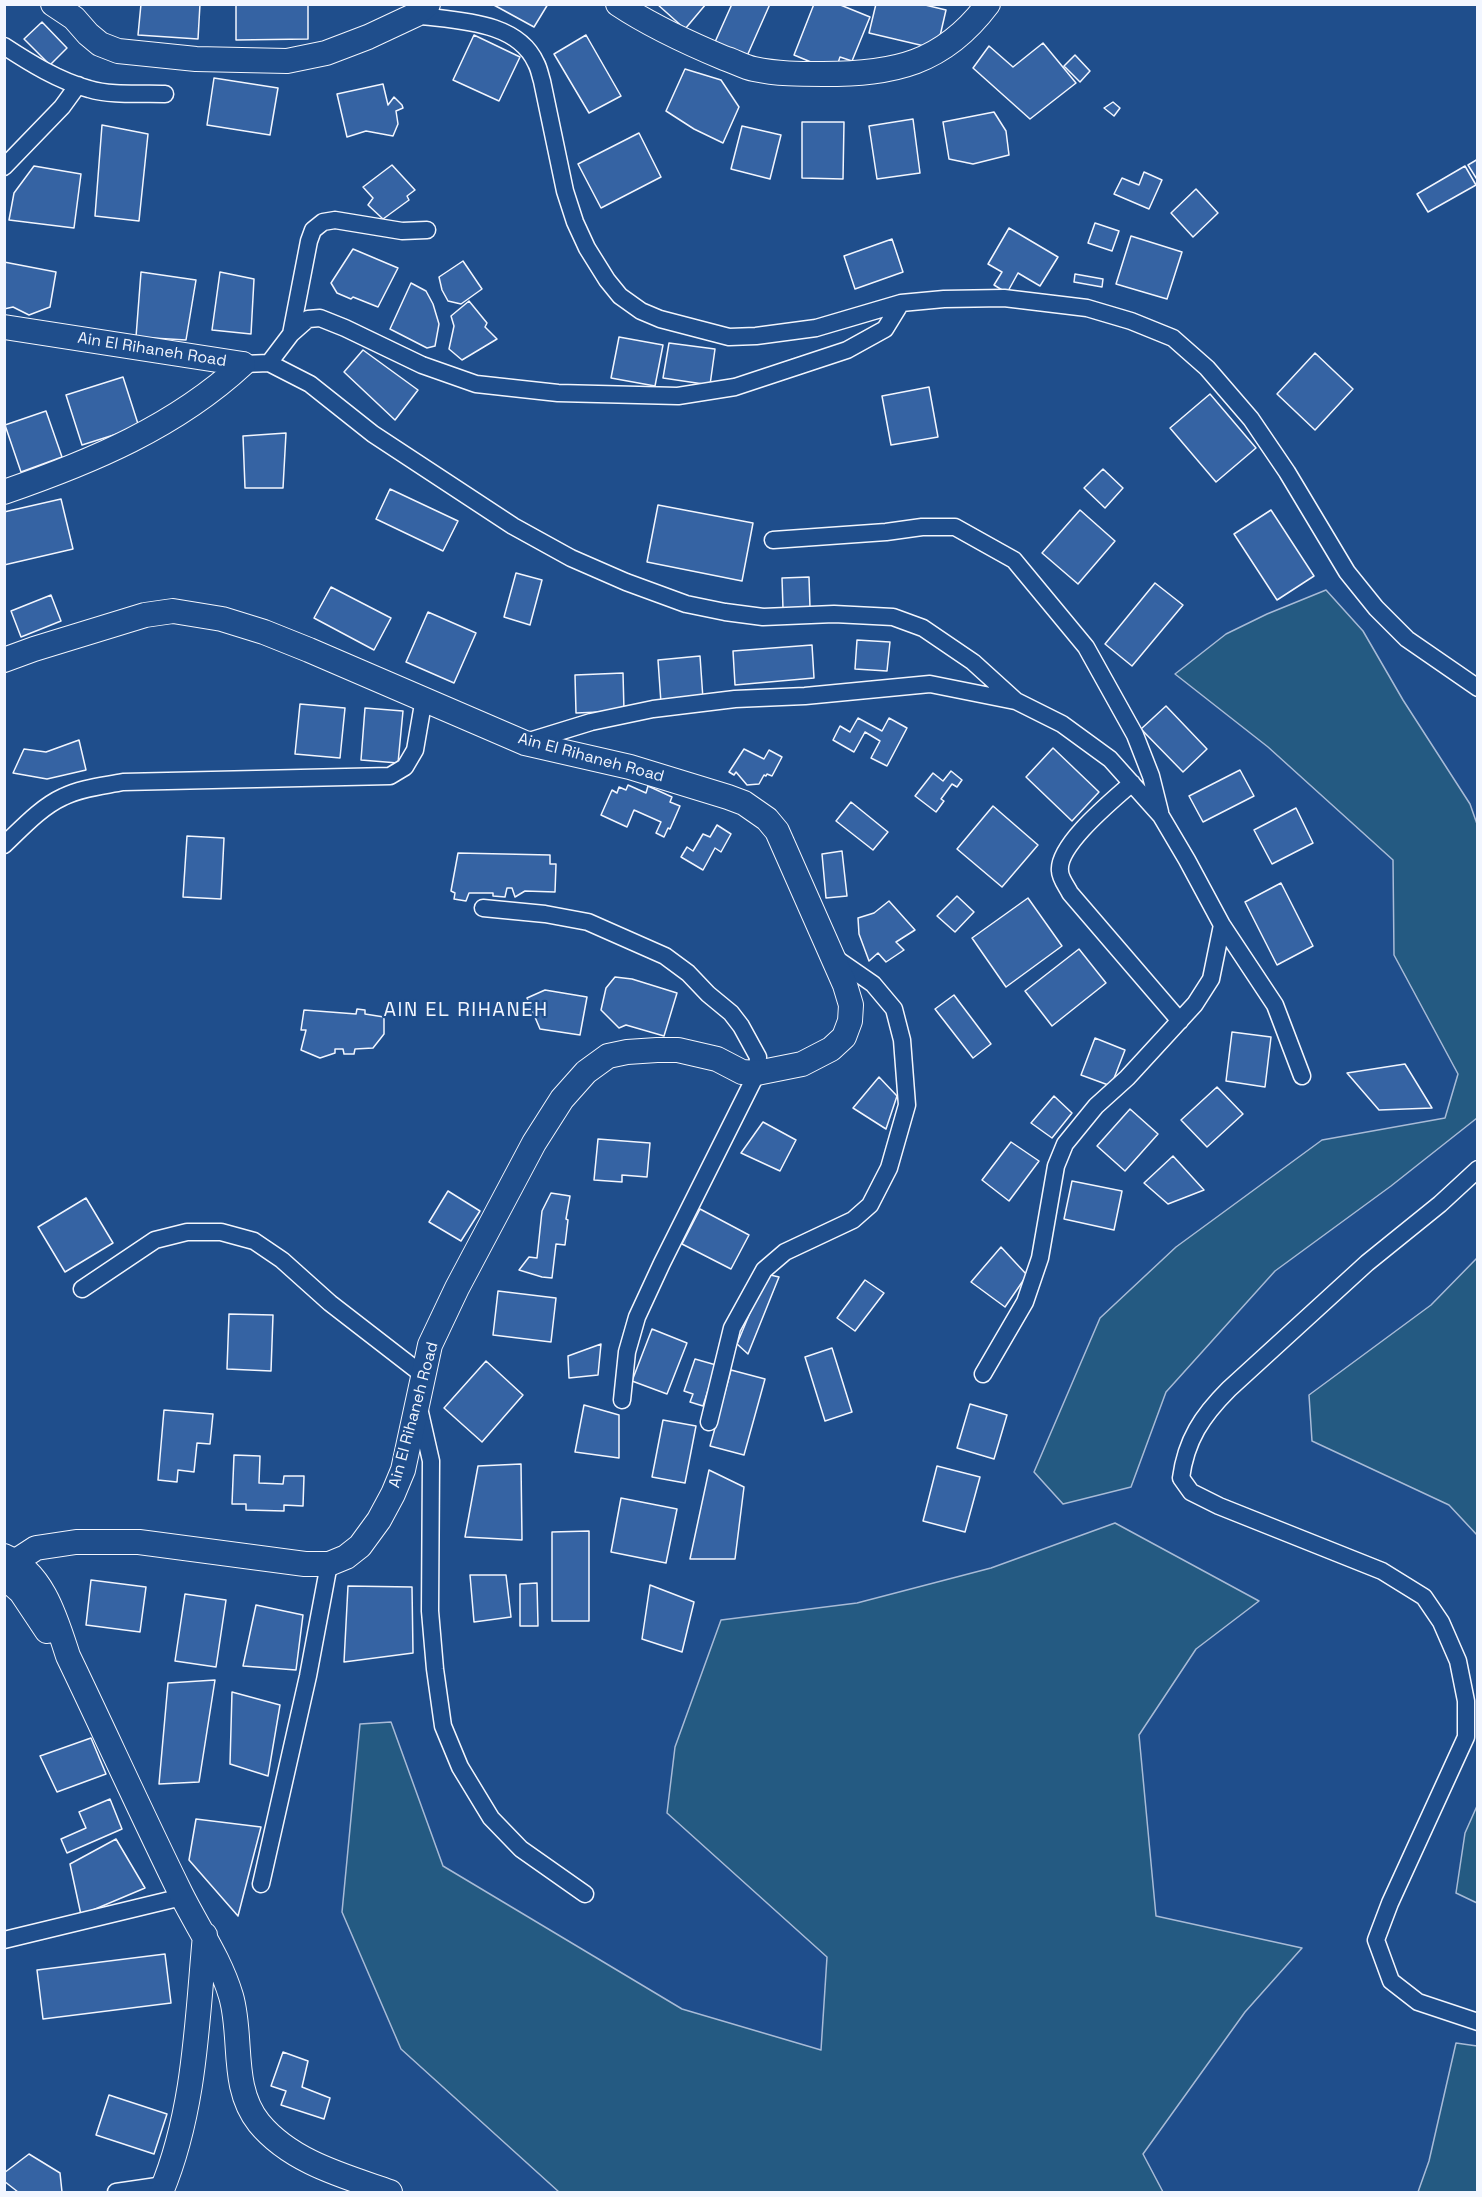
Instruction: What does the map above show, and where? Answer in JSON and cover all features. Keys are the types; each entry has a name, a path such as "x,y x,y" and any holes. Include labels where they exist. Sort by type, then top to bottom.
{"street":[{"path":"53,4 72,11 88,34 100,44 118,51 196,59 287,61 326,53 368,37 422,10 507,33 528,49 537,63 565,191 586,248 620,296 641,311 660,319 729,337 756,336 816,328 901,303 1004,297 1087,308 1131,321 1173,338 1208,368 1251,418 1287,472 1347,572 1376,609 1407,639 1478,688"},
{"path":"618,4 698,47 753,69 791,74 856,73 896,69 929,56 948,45 974,23 988,4"},
{"path":"4,46 23,59 90,90 165,94"},
{"path":"4,167 62,107 78,85"},
{"path":"291,334 309,241 313,230 323,222 335,220 402,231 427,230"},
{"path":"269,363 291,334 308,319 320,318 422,365 476,384 558,393 678,396 735,387 848,350 885,329 901,303"},
{"name":"Ain El Rihaneh Road","path":"11,333 243,364"},
{"path":"243,364 269,363 310,384 373,434 457,491 571,558 660,595 686,604 725,612 763,617 834,614 893,616 923,628 955,650 981,669 1016,701"},
{"name":"Ain El Rihaneh Road","path":"4,492 59,472 139,437 199,401 243,364"},
{"path":"773,540 886,532 922,527 955,527 1014,560 1092,657 1135,735 1151,776 1161,816"},
{"name":"Ain El Rihaneh Road","path":"4,660 145,615 173,611 222,619 264,632 424,698 525,743 630,767 744,803 767,819 777,831 848,995 851,1005 850,1021 844,1037 831,1049 802,1064 750,1065 678,1050 627,1052 608,1056 586,1072 562,1099 534,1143 430,1345 403,1470 393,1494 379,1520 360,1546 346,1557 330,1564"},
{"path":"525,743 591,722 653,709 735,699 805,696 930,684 1016,701 1062,724 1110,759 1161,816 1222,925 1275,1005 1302,1076"},
{"path":"4,845 38,814 63,797 123,782 390,776 405,767 415,750 424,698"},
{"path":"1131,783 1075,837 1065,851 1059,871 1070,892 1180,1021"},
{"path":"483,908 545,914 588,922 656,952 688,973 731,1013 741,1026 750,1065 745,1096 637,1317 627,1352 622,1400"},
{"path":"983,1374 1025,1302 1040,1258 1056,1166 1065,1144 1096,1106 1126,1078 1195,1004 1211,979 1222,925"},
{"path":"709,1422 732,1328 764,1270 784,1252 854,1220 870,1205 889,1168 907,1105 902,1040 894,1009 873,984 831,955"},
{"path":"1478,1169 1440,1204 1367,1263 1228,1389 1207,1411 1188,1445 1181,1478 1191,1492 1219,1506 1382,1571 1424,1597 1442,1622 1458,1661 1467,1701 1466,1737 1390,1903 1376,1940 1391,1981 1418,2002 1478,2022"},
{"path":"82,1289 155,1240 187,1232 221,1232 254,1241 282,1260 330,1303 423,1375"},
{"path":"417,1398 430,1461 430,1611 443,1726 460,1767 491,1818 521,1849 585,1893"},
{"path":"261,1884 308,1676 330,1564 305,1564 139,1542 58,1544 36,1548 14,1573 47,1631 68,1656 182,1897 205,1935 226,1981 234,2006 241,2078 247,2105 260,2124 280,2143 314,2165 390,2193"},
{"path":"4,1940 182,1897"},
{"path":"116,2193 163,2189 177,2151 185,2115 195,2038 205,1935"}],"shaded area":[{"path":"1326,590 1363,631 1403,700 1470,804 1477,824 1477,1118 1391,1186 1275,1271 1166,1392 1131,1487 1063,1504 1034,1472 1100,1318 1176,1247 1322,1140 1445,1118 1458,1074 1394,955 1393,860 1268,747 1175,674 1226,634"},
{"path":"1477,1258 1477,1535 1449,1505 1312,1441 1309,1395 1431,1305"},
{"path":"1115,1523 1259,1601 1196,1649 1139,1735 1156,1916 1302,1948 1245,2012 1143,2154 1163,2192 559,2192 401,2049 342,1912 360,1724 391,1722 443,1866 682,2009 821,2050 827,1957 667,1813 675,1747 721,1620 857,1603 991,1568"},
{"path":"1477,1806 1477,1903 1456,1893 1465,1833"},
{"path":"1456,2043 1477,2046 1477,2192 1418,2192 1429,2161"}],"building":[{"path":"141,4 200,4 198,39 138,35"},
{"path":"236,4 308,4 308,39 236,40"},
{"path":"492,4 548,4 534,27"},
{"path":"657,4 706,4 685,29"},
{"path":"732,4 770,4 747,56 715,42"},
{"path":"814,4 838,4 870,17 852,61 840,57 835,72 794,55"},
{"path":"876,4 921,4 946,10 937,49 869,33"},
{"path":"42,22 67,48 50,65 24,39"},
{"path":"474,35 520,57 499,101 453,80"},
{"path":"586,35 621,96 589,113 554,54"},
{"path":"1043,43 1076,83 1030,119 973,68 989,46 1013,67"},
{"path":"1075,55 1090,71 1080,82 1064,66"},
{"path":"685,69 721,80 739,107 723,143 694,129 666,111"},
{"path":"214,78 278,88 270,135 207,125"},
{"path":"383,84 388,105 394,97 403,108 396,111 398,124 393,136 366,131 347,137 337,94"},
{"path":"1113,102 1120,108 1114,116 1104,108"},
{"path":"994,112 1006,131 1009,155 973,164 949,159 943,122"},
{"path":"913,119 920,173 877,179 869,126"},
{"path":"802,122 844,122 843,179 802,178"},
{"path":"102,125 148,134 139,221 95,216"},
{"path":"742,126 781,135 770,179 731,169"},
{"path":"639,133 661,177 601,208 578,164"},
{"path":"1478,159 1478,181 1468,165"},
{"path":"392,165 415,190 407,196 409,200 383,219 368,205 373,198 363,187"},
{"path":"34,166 81,174 74,228 9,220 14,193"},
{"path":"1465,166 1476,185 1428,212 1417,194"},
{"path":"1144,172 1162,180 1149,209 1114,194 1122,178 1139,185"},
{"path":"1196,189 1218,213 1193,237 1171,213"},
{"path":"1095,223 1119,231 1112,251 1088,243"},
{"path":"1009,228 1058,257 1040,286 1018,273 1007,293 994,285 1002,272 988,264"},
{"path":"1131,236 1182,252 1167,299 1116,284"},
{"path":"892,239 903,272 855,289 844,256"},
{"path":"353,249 398,268 378,307 337,293 331,283"},
{"path":"463,261 482,289 461,304 448,301 439,277"},
{"path":"4,262 56,272 50,307 29,315 13,307 4,309"},
{"path":"141,272 196,280 186,340 136,337"},
{"path":"220,272 254,279 251,334 212,330"},
{"path":"1075,274 1103,279 1102,287 1074,282"},
{"path":"411,283 426,291 433,304 439,324 435,346 427,348 390,329"},
{"path":"469,301 487,323 485,327 497,339 462,360 449,349 454,326 451,316"},
{"path":"619,337 663,345 655,386 611,378"},
{"path":"669,343 715,349 710,385 663,378"},
{"path":"363,350 418,390 395,420 344,372"},
{"path":"1315,353 1353,389 1315,430 1277,394"},
{"path":"123,377 139,427 82,445 66,395"},
{"path":"929,387 938,437 891,445 882,396"},
{"path":"1210,394 1256,448 1216,482 1170,428"},
{"path":"46,411 62,457 21,472 5,425"},
{"path":"286,433 283,488 245,488 243,436"},
{"path":"1103,469 1123,488 1105,508 1084,488"},
{"path":"390,489 458,521 443,551 376,519"},
{"path":"61,499 73,549 4,565 4,512"},
{"path":"658,505 753,523 742,581 647,562"},
{"path":"1080,510 1115,541 1078,584 1042,553"},
{"path":"1271,510 1314,576 1277,600 1234,534"},
{"path":"516,573 542,580 530,625 504,617"},
{"path":"809,577 810,608 783,609 782,578"},
{"path":"1155,583 1183,605 1132,666 1105,644"},
{"path":"331,587 391,618 374,650 314,618"},
{"path":"51,595 61,621 21,637 11,611"},
{"path":"428,612 476,633 454,683 406,662"},
{"path":"857,640 890,642 887,671 855,669"},
{"path":"812,645 814,678 735,685 733,651"},
{"path":"700,656 703,699 661,703 658,660"},
{"path":"623,673 624,711 576,713 575,675"},
{"path":"300,704 345,708 340,758 295,754"},
{"path":"1166,706 1207,749 1183,772 1141,729"},
{"path":"365,708 403,711 398,763 361,760"},
{"path":"858,718 882,731 889,718 907,728 887,766 871,758 880,741 865,732 854,752 833,740 840,726 850,732"},
{"path":"79,740 86,770 47,779 13,773 24,749 46,752"},
{"path":"1053,748 1099,792 1072,821 1026,777"},
{"path":"744,749 764,759 769,750 782,757 772,776 764,775 759,784 747,785 736,772 734,775 729,772"},
{"path":"1240,770 1254,796 1203,822 1189,796"},
{"path":"951,771 962,780 957,787 952,784 941,799 944,801 936,812 915,796 933,773 943,781"},
{"path":"628,785 646,793 648,786 672,797 670,802 680,806 664,837 656,833 661,822 634,810 627,827 601,815 612,790 617,793 619,787 626,790"},
{"path":"851,802 888,832 873,850 836,821"},
{"path":"993,806 1038,845 1002,887 957,849"},
{"path":"1296,808 1313,843 1272,864 1254,830"},
{"path":"717,825 731,834 721,852 715,848 703,870 681,857 687,847 693,851 703,834 710,837"},
{"path":"187,836 224,838 221,899 183,897"},
{"path":"842,851 847,896 826,898 822,854"},
{"path":"458,853 550,855 550,864 556,864 555,892 525,891 515,897 512,888 507,888 505,897 493,896 493,893 469,893 466,901 454,899 455,893 451,891"},
{"path":"1281,883 1313,946 1277,965 1245,902"},
{"path":"957,896 974,912 955,932 937,916"},
{"path":"1028,898 1062,946 1006,987 972,938"},
{"path":"889,901 915,930 896,942 904,950 886,962 878,953 869,961 859,934 858,918 874,913"},
{"path":"1079,949 1106,983 1052,1026 1025,991"},
{"path":"615,977 632,979 677,993 664,1036 626,1025 619,1028 601,1010 606,988"},
{"path":"545,990 587,997 580,1035 540,1029 527,998"},
{"path":"954,995 991,1044 973,1058 935,1009"},
{"path":"357,1009 365,1010 365,1014 384,1017 384,1034 373,1048 355,1049 354,1054 344,1054 343,1049 335,1049 335,1053 320,1058 301,1050 306,1030 301,1030 304,1010 356,1014"},
{"path":"1232,1032 1271,1037 1265,1087 1226,1081"},
{"path":"1095,1038 1125,1050 1111,1086 1081,1075"},
{"path":"1405,1064 1432,1108 1379,1110 1347,1073"},
{"path":"879,1077 897,1096 886,1129 853,1108"},
{"path":"1217,1087 1243,1114 1207,1147 1181,1120"},
{"path":"1054,1096 1072,1113 1052,1138 1031,1123"},
{"path":"1130,1109 1158,1134 1125,1171 1097,1146"},
{"path":"763,1122 796,1140 780,1171 741,1153"},
{"path":"598,1139 650,1143 647,1177 622,1175 622,1182 594,1180"},
{"path":"1011,1142 1039,1161 1009,1201 982,1180"},
{"path":"1173,1156 1204,1190 1168,1204 1144,1183"},
{"path":"1072,1181 1122,1191 1114,1230 1064,1219"},
{"path":"448,1191 480,1211 461,1241 429,1222"},
{"path":"551,1193 570,1196 565,1245 556,1244 552,1278 519,1270 529,1257 537,1258 542,1211"},
{"path":"86,1198 113,1243 65,1272 38,1227"},
{"path":"700,1209 749,1235 731,1269 682,1244"},
{"path":"1001,1247 1027,1275 1005,1307 971,1282"},
{"path":"766,1274 779,1277 748,1354 737,1344"},
{"path":"865,1280 884,1293 855,1331 837,1318"},
{"path":"498,1291 556,1298 551,1342 493,1335"},
{"path":"229,1314 273,1315 271,1371 227,1369"},
{"path":"652,1329 687,1343 667,1394 632,1381"},
{"path":"601,1344 598,1375 569,1378 568,1356"},
{"path":"832,1348 852,1412 825,1421 805,1357"},
{"path":"695,1359 716,1365 703,1406 690,1402 693,1394 684,1391"},
{"path":"486,1361 523,1395 482,1442 444,1408"},
{"path":"731,1370 765,1379 744,1455 710,1446"},
{"path":"970,1404 1007,1415 994,1459 957,1448"},
{"path":"584,1405 619,1415 619,1458 575,1452"},
{"path":"164,1410 213,1414 210,1444 197,1443 194,1472 178,1470 177,1482 158,1480"},
{"path":"663,1420 696,1426 685,1483 652,1477"},
{"path":"234,1455 260,1456 259,1483 283,1484 284,1476 304,1476 303,1506 284,1505 284,1511 246,1510 246,1504 232,1504"},
{"path":"521,1464 522,1540 465,1537 478,1466"},
{"path":"937,1466 980,1477 965,1532 923,1521"},
{"path":"709,1470 744,1487 735,1559 690,1559"},
{"path":"621,1498 677,1509 666,1563 611,1552"},
{"path":"589,1531 589,1621 552,1621 552,1532"},
{"path":"470,1575 506,1575 511,1617 474,1622"},
{"path":"91,1580 146,1587 140,1632 86,1625"},
{"path":"537,1583 538,1626 520,1626 520,1584"},
{"path":"650,1585 694,1602 682,1652 642,1639"},
{"path":"348,1586 412,1587 413,1653 344,1662"},
{"path":"185,1594 226,1600 216,1667 175,1661"},
{"path":"256,1605 303,1615 296,1670 243,1666"},
{"path":"215,1680 199,1782 159,1784 168,1683"},
{"path":"232,1692 280,1705 268,1776 230,1764"},
{"path":"91,1738 106,1774 57,1792 40,1756"},
{"path":"110,1799 122,1829 67,1853 61,1839 86,1828 79,1812"},
{"path":"196,1819 261,1827 238,1916 189,1860"},
{"path":"116,1839 145,1888 81,1915 70,1864"},
{"path":"165,1954 171,2003 43,2019 37,1970"},
{"path":"283,2052 308,2061 302,2087 330,2098 324,2119 281,2105 286,2091 271,2086"},
{"path":"109,2095 167,2114 154,2154 96,2135"},
{"path":"29,2154 60,2173 62,2192 18,2192 4,2181 4,2173"}],"district":[{"name":"AIN EL RIHANEH","path":"466,1011"}]}
